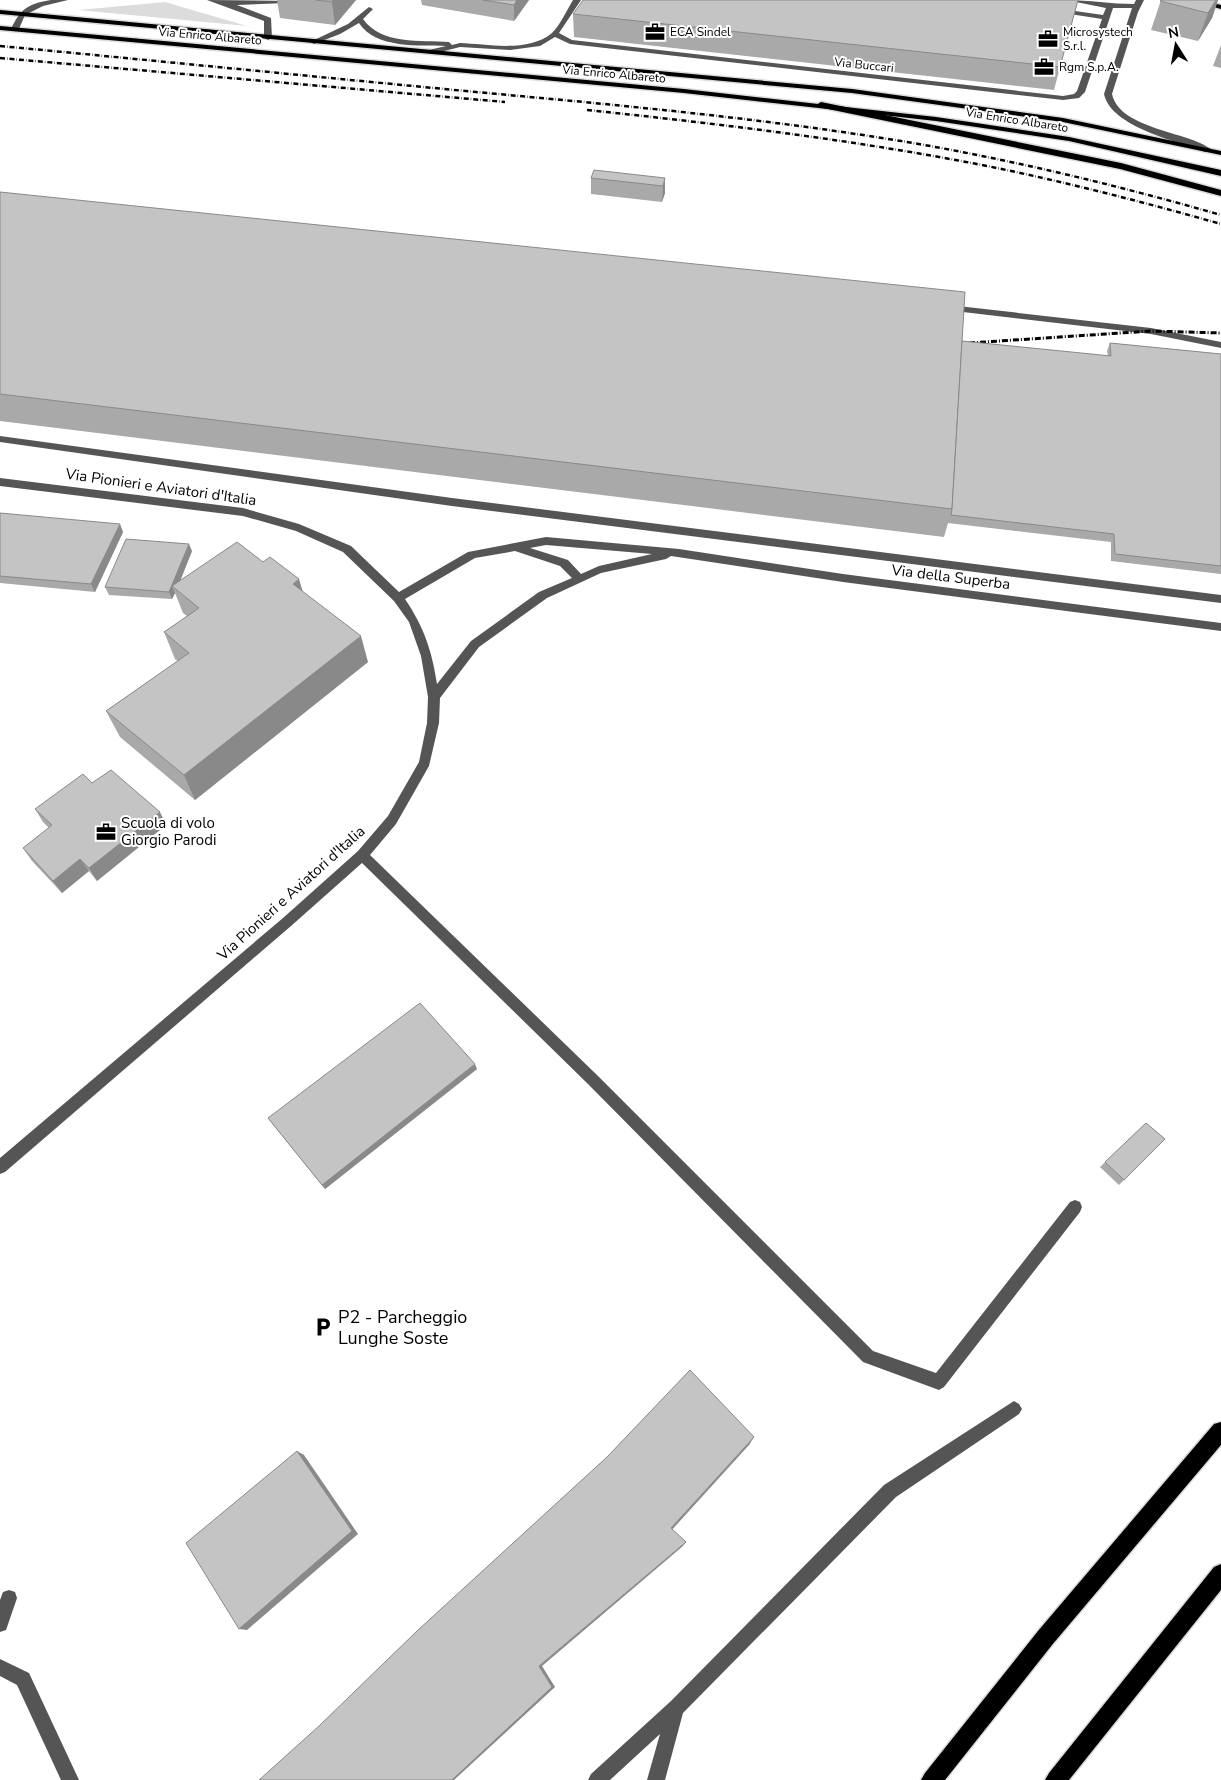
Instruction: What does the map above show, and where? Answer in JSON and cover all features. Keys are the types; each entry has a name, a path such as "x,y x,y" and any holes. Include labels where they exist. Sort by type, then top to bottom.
{"highway":[{"path":"821,105 1121,166 1221,193"},
{"path":"932,1780 1045,1638 1221,1431"},
{"path":"1056,1780 1221,1574"}],"main road":[{"path":"1192,0 1221,7"},
{"name":"Via Enrico Albareto","path":"0,12 852,91 1063,120 1221,153"},
{"name":"Via Enrico Albareto","path":"0,28 821,105 936,119 1069,139 1221,173"}],"street":[{"path":"15,29 22,14 41,4 64,0"},
{"path":"211,0 225,3 268,20"},
{"path":"225,3 287,0"},
{"path":"281,7 287,0"},
{"path":"360,20 364,28 372,34 385,38 510,48 537,44 556,34 577,0"},
{"path":"1070,0 1110,6 1139,3 1108,94 1111,104 1116,111 1131,120 1208,150"},
{"name":"Via Buccari","path":"556,34 570,42 1062,98 1076,96 1081,92 1110,6"},
{"path":"314,42 344,30 360,20 369,9"},
{"path":"1050,9 1107,18"},
{"path":"268,38 268,20 274,14"},
{"path":"432,52 460,45"},
{"path":"943,308 1151,330 1221,345"},
{"path":"0,439 452,502 1221,599"},
{"name":"Via Pionieri e Aviatori d'Italia","path":"0,482 243,512 299,528 346,549 398,598 414,621 427,656 434,697 433,723 425,763 392,820 362,855 287,922 0,1166"},
{"name":"Via della Superba","path":"398,598 472,555 546,541 678,553 843,578 1221,627"},
{"name":"Via della Superba","path":"516,547 564,563 579,579"},
{"name":"Via della Superba","path":"434,697 475,644 543,594 599,570 678,553"},
{"path":"362,855 593,1080 868,1357 939,1382 1075,1207"},
{"path":"597,1780 677,1707 890,1491 1014,1409"},
{"path":"0,1624 9,1598"},
{"path":"0,1667 23,1679 70,1780"},
{"path":"656,1780 677,1707"}],"shaded area":[{"path":"165,2 247,26 78,10 79,10"}],"building":[{"path":"316,0 333,0 332,2"},
{"path":"483,0 517,0 514,5"},
{"path":"583,0 1078,0 1060,67 573,14"},
{"path":"1161,0 1216,0 1208,13"},
{"path":"594,170 665,178 663,186 591,178"},
{"path":"0,192 965,292 952,509 0,394"},
{"path":"962,341 1111,356 1110,343 1221,354 1221,566 1115,554 1114,534 951,515"},
{"path":"0,513 120,524 91,584 0,576"},
{"path":"126,539 189,544 169,592 105,587"},
{"path":"237,542 263,562 270,557 299,579 293,584 361,636 184,775 106,711 189,653 164,632 199,608 172,586"},
{"name":"Scuola di volo Giorgio Parodi","path":"111,770 160,812 89,868 80,859 53,881 23,848 52,825 35,809 83,774 92,783"},
{"path":"420,1003 475,1064 322,1185 268,1118"},
{"path":"1146,1123 1165,1139 1124,1180 1105,1162"},
{"path":"690,1370 754,1437 671,1528 686,1542 539,1666 552,1687 452,1780 259,1780 319,1726 417,1631 607,1457"},
{"path":"297,1451 352,1531 239,1629 186,1543"}],"railway":[{"path":"0,46 636,107 795,125 901,141 1022,164 1142,193 1221,215"},
{"path":"0,58 505,102"},
{"path":"587,110 687,121 888,148 1017,172 1134,200 1221,224"},
{"path":"969,343 1151,331 1221,333"}],"place":[{"name":"ECA Sindel","path":"655,32"},
{"name":"Microsystech S.r.l.","path":"1048,39"},
{"name":"Rgm S.p.A.","path":"1044,67"},
{"name":"Scuola di volo Giorgio Parodi","path":"106,832"},
{"name":"P2 - Parcheggio Lunghe Soste","path":"323,1327"}]}
